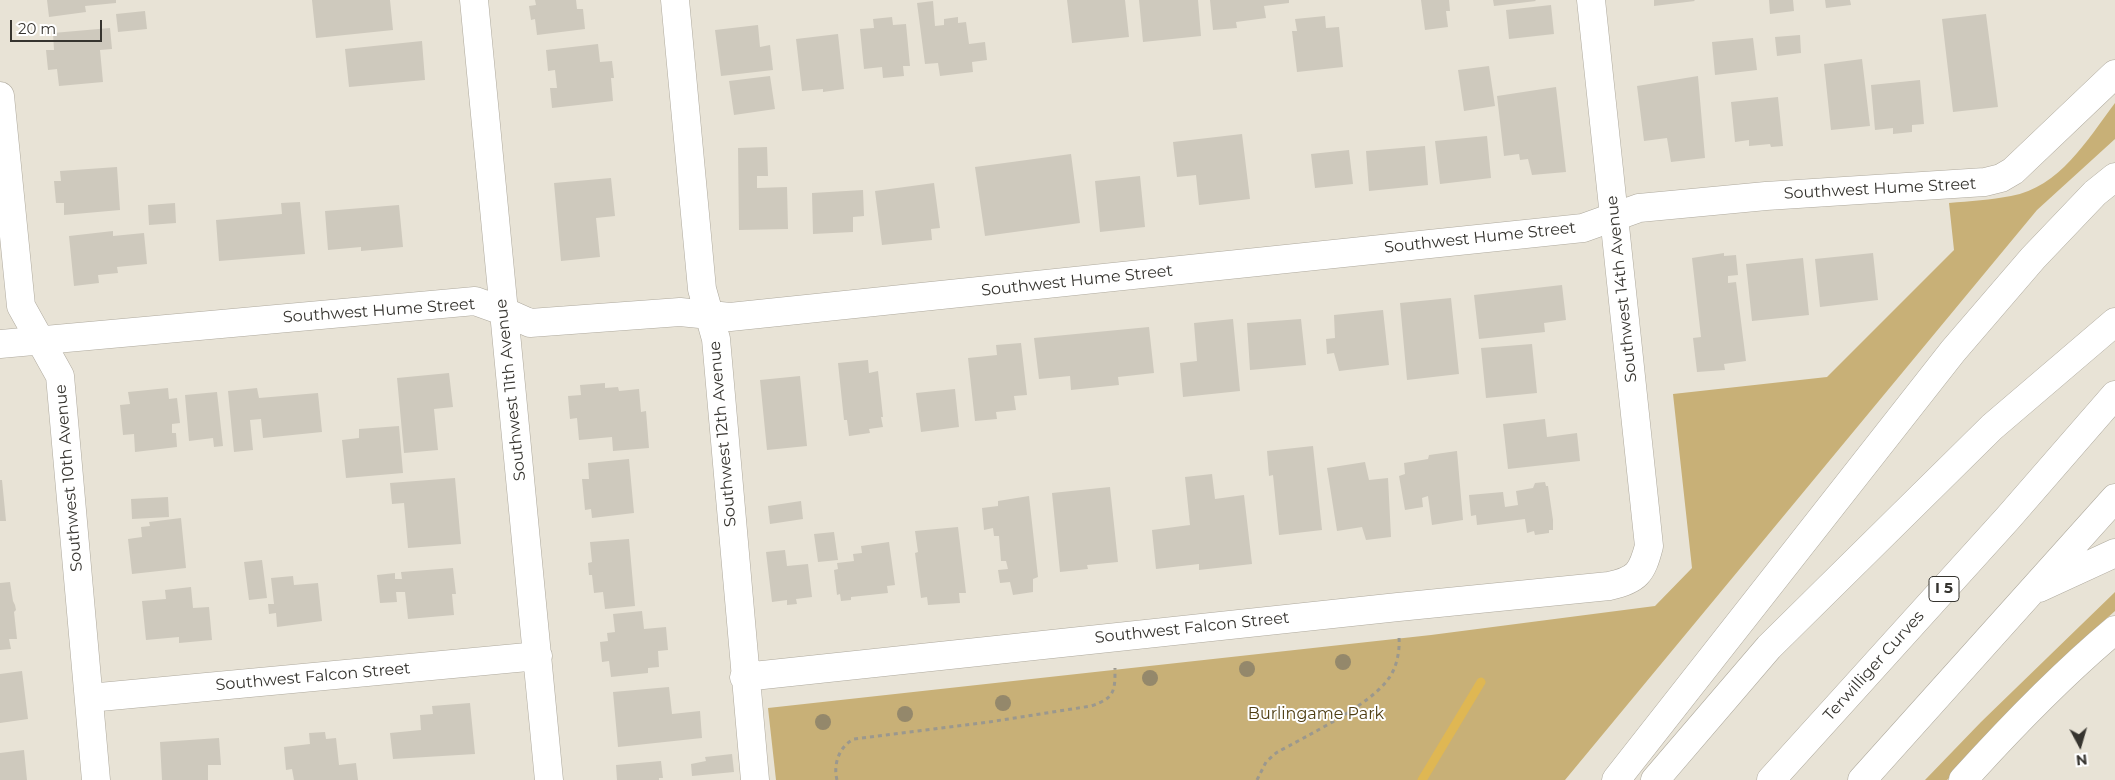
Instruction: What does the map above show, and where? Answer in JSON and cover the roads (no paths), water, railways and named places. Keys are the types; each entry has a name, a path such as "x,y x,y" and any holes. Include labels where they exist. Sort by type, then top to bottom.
{"main road":[{"name":"Southwest 11th Avenue","path":"474,0 550,780"},
{"name":"Southwest 12th Avenue","path":"675,0 702,289 716,339 744,677 755,780"},
{"name":"Southwest 14th Avenue","path":"1591,0 1649,546 1645,564 1638,575"},
{"name":"Southwest Hume Street","path":"0,344 475,301 530,323 680,312 730,317 1583,228 1639,208 1766,196 1985,182 2001,178 2013,171 2115,74"},
{"name":"Southwest 10th Avenue","path":"0,96 21,306 60,376 96,780"},
{"path":"1616,780 1953,351 2033,258 2095,193 2115,177"},
{"path":"1655,780 1769,647 1992,427 2115,322"},
{"name":"Terwilliger Curves","path":"1771,780 2008,518 2115,395"},
{"path":"1862,780 2026,594 2115,498"},
{"path":"2026,594 2115,553"},
{"name":"Southwest Falcon Street","path":"744,677 1398,606 1609,586 1625,583 1638,575"},
{"path":"1962,780 2066,672 2115,630"},
{"name":"Southwest Falcon Street","path":"88,698 538,656"}],"waterway":[{"path":"1422,780 1481,682"}],"park label":[{"name":"Burlingame Park","path":"1316,714"}]}
